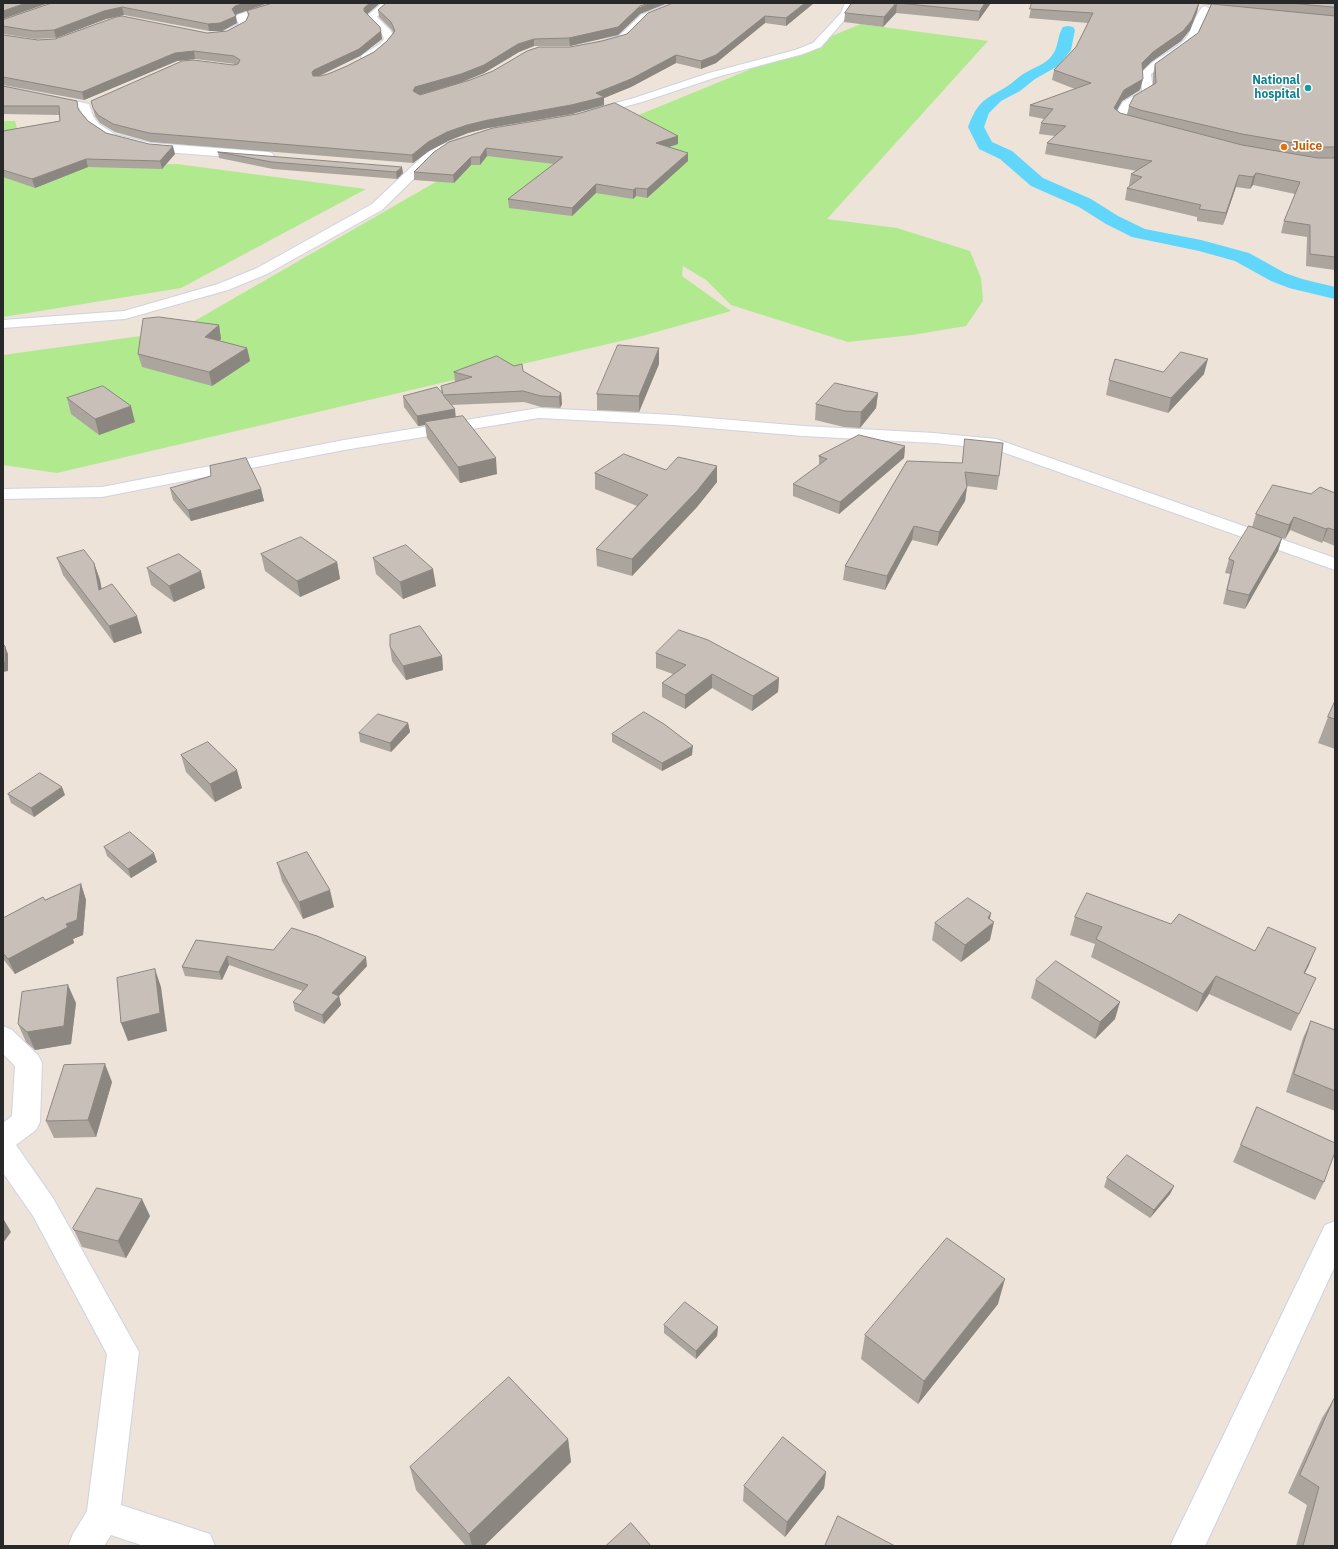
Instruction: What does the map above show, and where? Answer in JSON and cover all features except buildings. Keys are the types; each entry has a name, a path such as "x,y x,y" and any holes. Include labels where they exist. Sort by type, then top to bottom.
{"street":[{"path":"209,36 224,35 244,25 244,21 240,17 282,3"},
{"path":"357,62 384,46 389,39 387,33 371,17 388,3"},
{"path":"590,46 623,38 644,18 680,3"},
{"path":"580,116 638,100 713,75 799,52 817,45 844,14 850,3"},
{"path":"1155,130 1132,125 1119,118 1127,104 1148,92 1146,74 1152,66 1175,52 1190,39 1205,9"},
{"path":"3,89 88,105 87,116 112,138 151,148 199,150 278,157"},
{"path":"3,324 125,315 223,287 262,271 377,207 430,156 445,147 471,138"},
{"path":"400,168 415,169"},
{"path":"3,494 102,492 344,445 539,413 673,420 810,431 934,438 996,444 1335,564"},
{"path":"3,1037 29,1062 26,1122 3,1139"},
{"path":"3,1150 43,1207 123,1352 103,1516 85,1546"},
{"path":"1187,1546 1335,1234"},
{"path":"103,1516 198,1546"}],"green space":[{"path":"861,24 988,41 827,219 897,228 970,251 981,278 983,301 966,326 912,335 848,342 731,305 706,280 683,266 682,276 731,311 642,336 57,473 3,465 3,355 177,331 500,145 629,119"},
{"path":"3,121 15,121 27,167 177,164 366,189 181,288 3,317"}],"waterway":[{"path":"1068,30 1064,50 1053,63 1030,76 1015,88 996,98 982,111 976,127 985,145 1006,155 1037,182 1085,203 1112,220 1139,233 1201,246 1242,257 1278,277 1296,284 1335,293"}],"place":[{"name":"National hospital","path":"1308,88"},
{"name":"Juice","path":"1284,147"}]}
